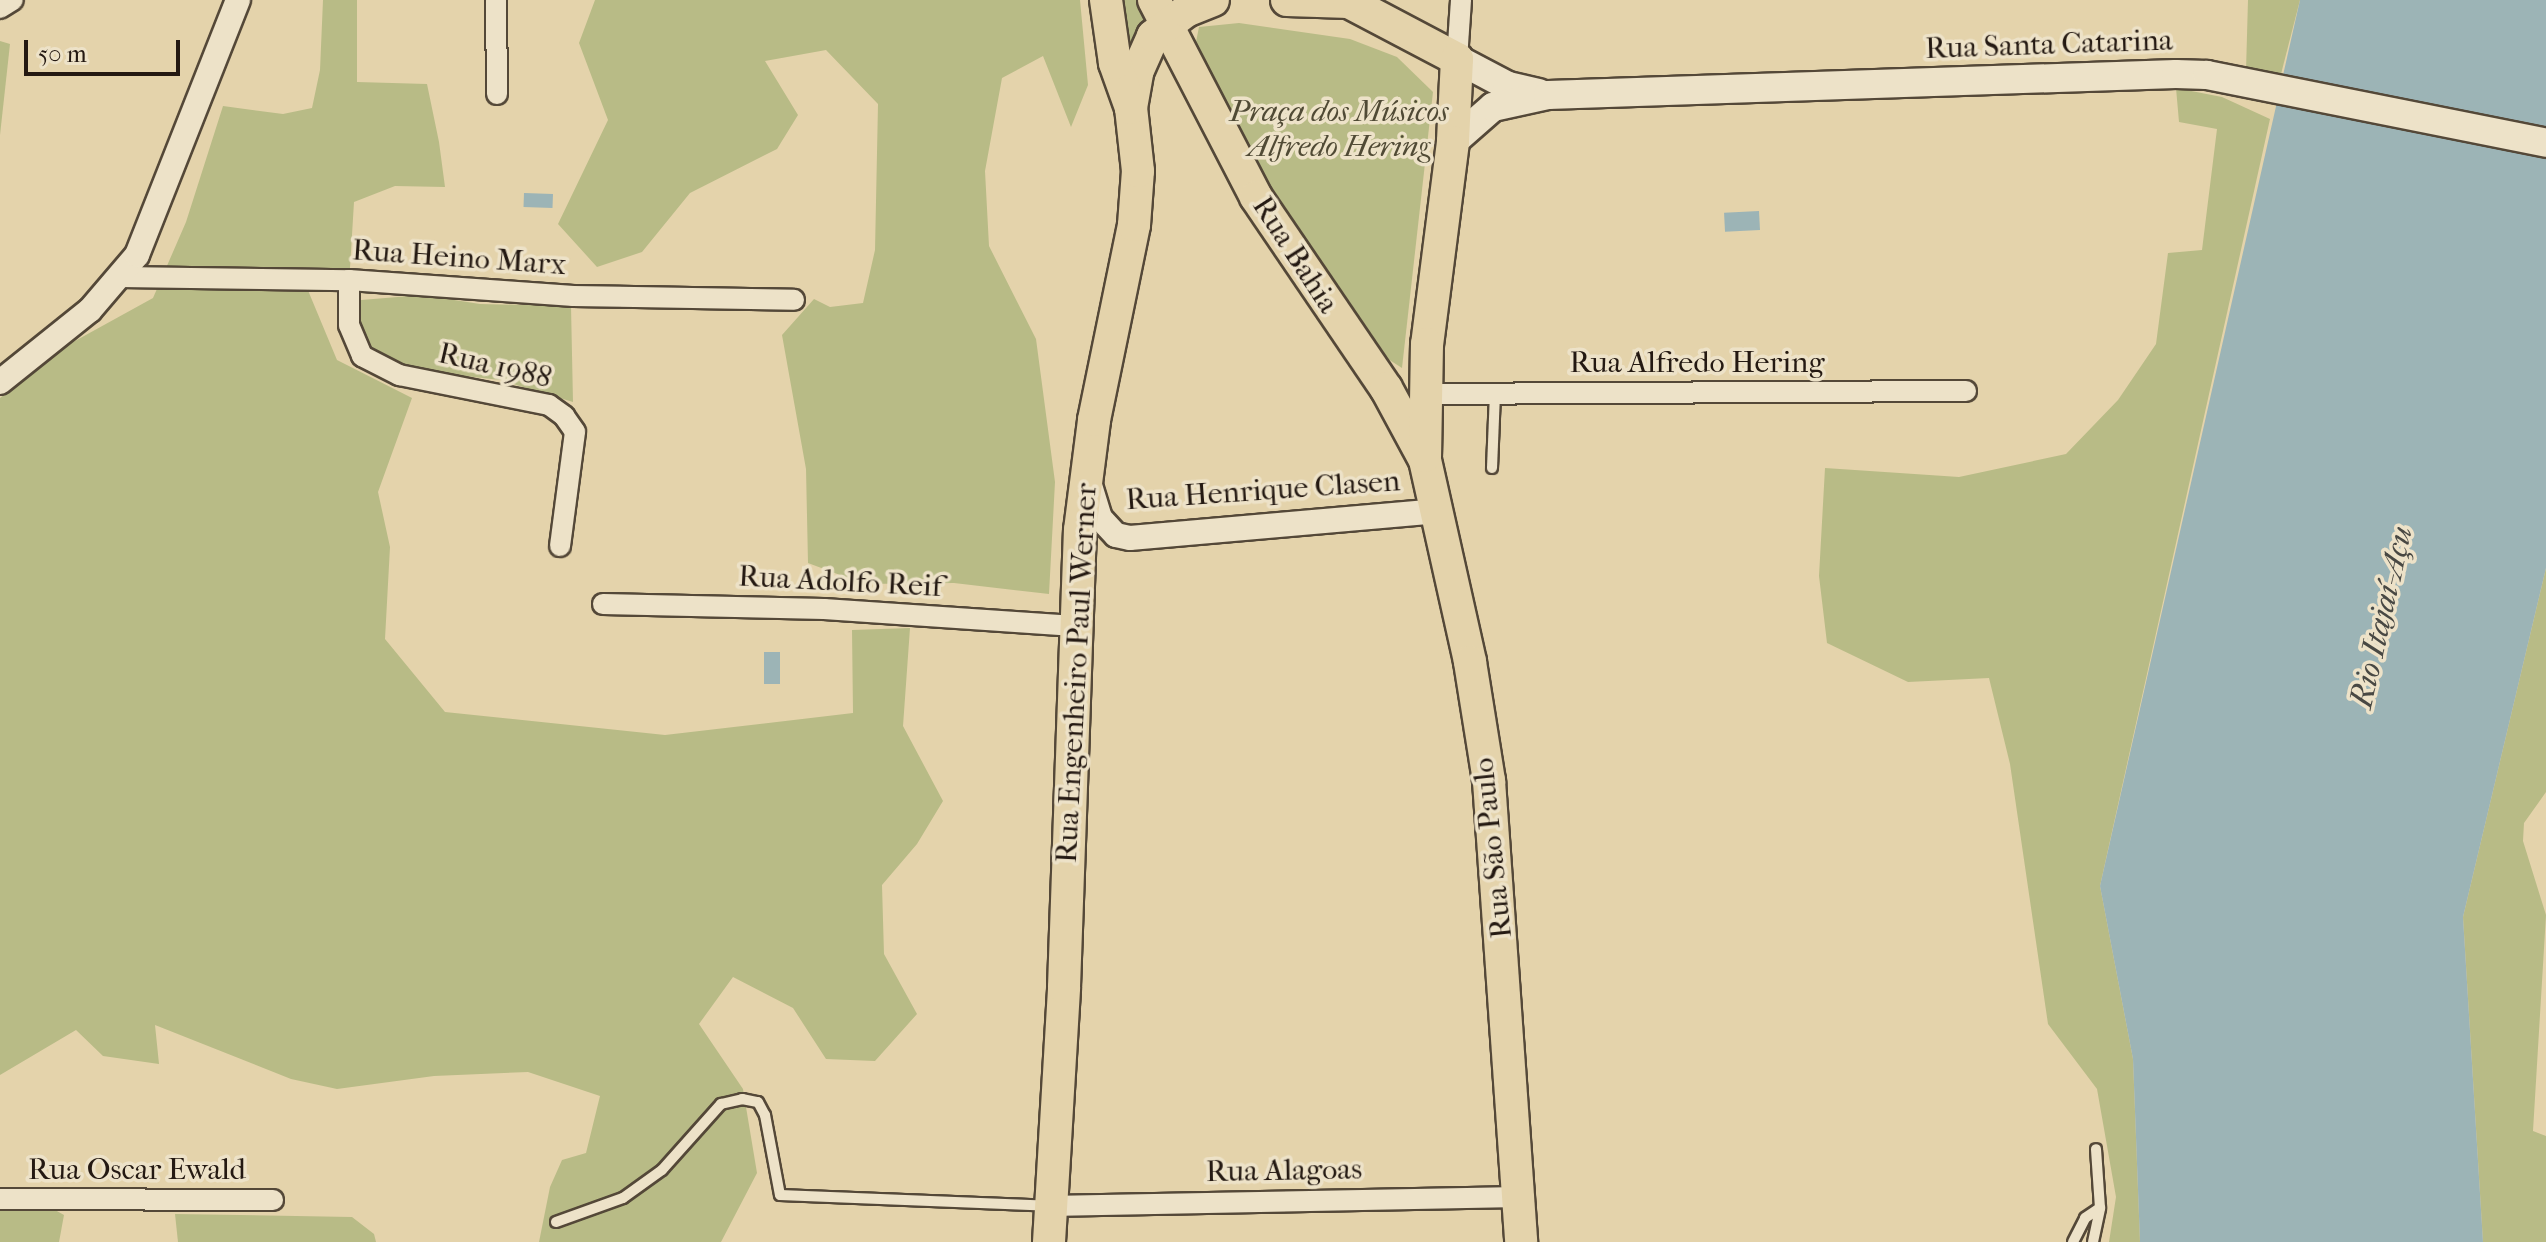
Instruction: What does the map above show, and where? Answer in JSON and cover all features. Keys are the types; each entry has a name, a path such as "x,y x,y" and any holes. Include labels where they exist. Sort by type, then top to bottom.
{"main road":[{"name":"Rua Engenheiro Paul Werner","path":"1049,1242 1065,973 1074,626 1086,472 1134,225 1138,171 1131,108 1115,63 1106,0"},
{"path":"1161,11 1213,0"},
{"path":"1287,0 1361,1 1457,59 1453,142 1427,344 1425,460"},
{"name":"Rua Engenheiro Paul Werner","path":"1131,108 1138,70 1161,11"},
{"name":"Rua Bahia","path":"1161,11 1256,197 1386,388 1425,460"},
{"name":"Rua Santa Catarina","path":"1457,59 1508,86 1548,95"},
{"name":"Rua Santa Catarina","path":"1453,142 1493,107 1548,95 2176,74 2246,83 2546,143"},
{"name":"Rua São Paulo","path":"1425,460 1489,781 1521,1242"}],"street":[{"path":"0,8 13,0"},
{"path":"0,382 90,310 121,277 146,237 238,0"},
{"path":"496,0 497,94"},
{"path":"1457,59 1461,0"},
{"name":"Rua Heino Marx","path":"121,277 349,280 573,296 794,300"},
{"name":"Rua 1988","path":"349,280 349,325 362,356 399,375 549,405 564,416 575,432 560,546"},
{"name":"Rua Alfredo Hering","path":"1427,394 1966,391"},
{"name":"Rua Henrique Clasen","path":"1086,472 1100,518 1116,535 1130,538 1436,511"},
{"name":"Rua Adolfo Reif","path":"603,604 824,609 1074,626"},
{"name":"Rua Alagoas","path":"1049,1206 1519,1197"},
{"name":"Rua Oscar Ewald","path":"0,1199 273,1200"}],"lane":[{"path":"1492,468 1495,394"},
{"path":"556,1222 623,1198 662,1170 721,1104 742,1099 758,1102 765,1115 780,1195 1049,1206"},
{"path":"2093,1242 2100,1208 2096,1149"},
{"path":"2073,1242 2085,1218 2100,1208"}],"green space":[{"path":"323,0 357,0 357,82 427,84 439,142 445,187 395,186 354,202 350,268 310,268 307,288 337,360 412,398 378,492 390,547 385,639 445,712 665,735 853,713 852,630 910,628 903,726 943,801 917,844 882,885 884,954 917,1014 875,1061 826,1059 793,1008 733,977 699,1024 743,1089 757,1173 721,1242 539,1242 550,1187 562,1160 586,1153 600,1096 528,1072 434,1076 337,1089 291,1079 155,1025 159,1064 103,1056 76,1030 0,1075 0,398 55,352 153,298 186,222 223,106 283,114 312,108 320,70"},
{"path":"595,0 1080,0 1088,85 1071,127 1043,56 1002,78 985,171 989,246 1036,339 1055,482 1049,594 954,583 864,584 808,563 806,469 782,335 814,299 830,307 863,303 875,250 878,104 826,50 765,61 798,115 777,149 690,193 642,252 597,267 558,224 608,120 579,43"},
{"path":"1114,0 1140,0 1149,20 1132,51 1120,46"},
{"path":"2248,0 2300,0 2280,78 2246,71"},
{"name":"Praça dos Músicos Alfredo Hering","path":"1239,23 1350,39 1397,57 1433,92 1402,368 1388,359 1292,229 1195,47 1199,27"},
{"path":"0,41 10,44 0,135"},
{"path":"2176,88 2222,97 2270,119 2100,886 2133,1059 2140,1242 2109,1242 2116,1197 2097,1089 2048,1024 2010,764 1989,678 1908,682 1827,643 1819,576 1825,468 1959,477 2066,454 2118,400 2156,344 2168,253 2202,250 2217,129 2179,122"},
{"path":"422,295 480,304 571,306 573,402 500,380 396,368 365,349 349,301"},
{"path":"2546,568 2546,792 2524,823 2523,841 2546,915 2533,1131 2546,1136 2546,1242 2483,1242 2463,917"},
{"path":"39,1201 64,1215 59,1242 0,1242 0,1206"},
{"path":"175,1214 352,1217 374,1234 376,1242 178,1242"}],"water":[{"name":"Rio Itajaí-Açu","path":"2300,0 2546,0 2546,568 2463,917 2483,1242 2140,1242 2133,1059 2100,886"},
{"path":"524,193 553,194 552,208 524,207"},
{"path":"1759,211 1760,230 1725,232 1724,213"},
{"path":"764,652 780,652 780,684 764,684"}]}
